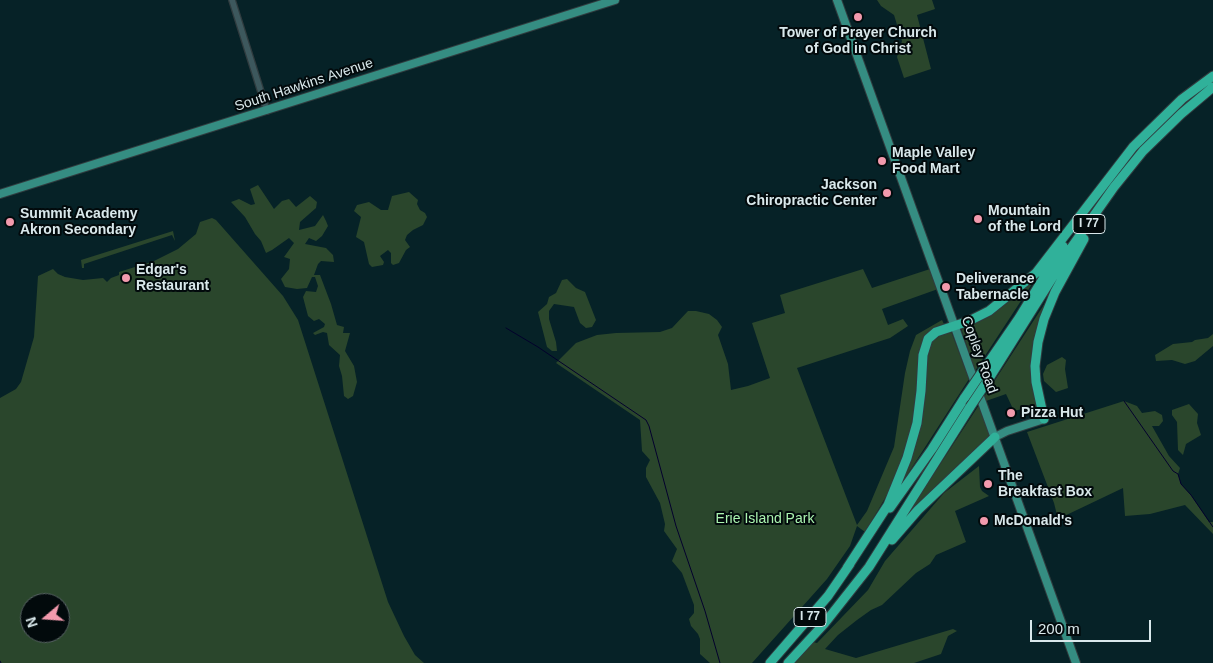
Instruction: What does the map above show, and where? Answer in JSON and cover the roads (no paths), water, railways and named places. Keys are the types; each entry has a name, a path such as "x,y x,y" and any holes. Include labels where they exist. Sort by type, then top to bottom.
{"highway":[{"name":"I 77","path":"770,663 828,596 922,464 1018,318 1090,203 1133,147 1182,99 1213,76"},
{"name":"I 77","path":"788,663 824,624 869,567 1071,248 1114,187 1142,151 1213,87"},
{"path":"1044,419 1035,372 1036,349 1041,327 1055,292 1114,187"},
{"path":"847,568 888,505 907,458 919,412 923,355 926,344 936,332 969,321 989,311 1036,273 1090,203"},
{"path":"869,567 918,510 995,437"}],"main road":[{"name":"South Hawkins Avenue","path":"0,194 615,0"},
{"name":"Copley Road","path":"837,0 1076,663"},
{"path":"995,437 1044,419"}],"street":[{"path":"232,0 267,111"}],"waterway":[{"path":"506,328 538,347 646,420 676,526 705,611 720,663"},
{"path":"1124,401 1173,471 1178,474 1181,484 1213,527"}],"place":[{"name":"Tower of Prayer Church of God in Christ","path":"858,17"},
{"name":"Maple Valley Food Mart","path":"882,161"},
{"name":"Jackson Chiropractic Center","path":"887,193"},
{"name":"Mountain of the Lord","path":"978,219"},
{"name":"Summit Academy Akron Secondary","path":"10,222"},
{"name":"Edgar's Restaurant","path":"126,278"},
{"name":"Deliverance Tabernacle","path":"946,287"},
{"name":"Pizza Hut","path":"1011,413"},
{"name":"The Breakfast Box","path":"988,484"},
{"name":"McDonald's","path":"984,521"}],"park label":[{"name":"Erie Island Park","path":"765,519"}]}
